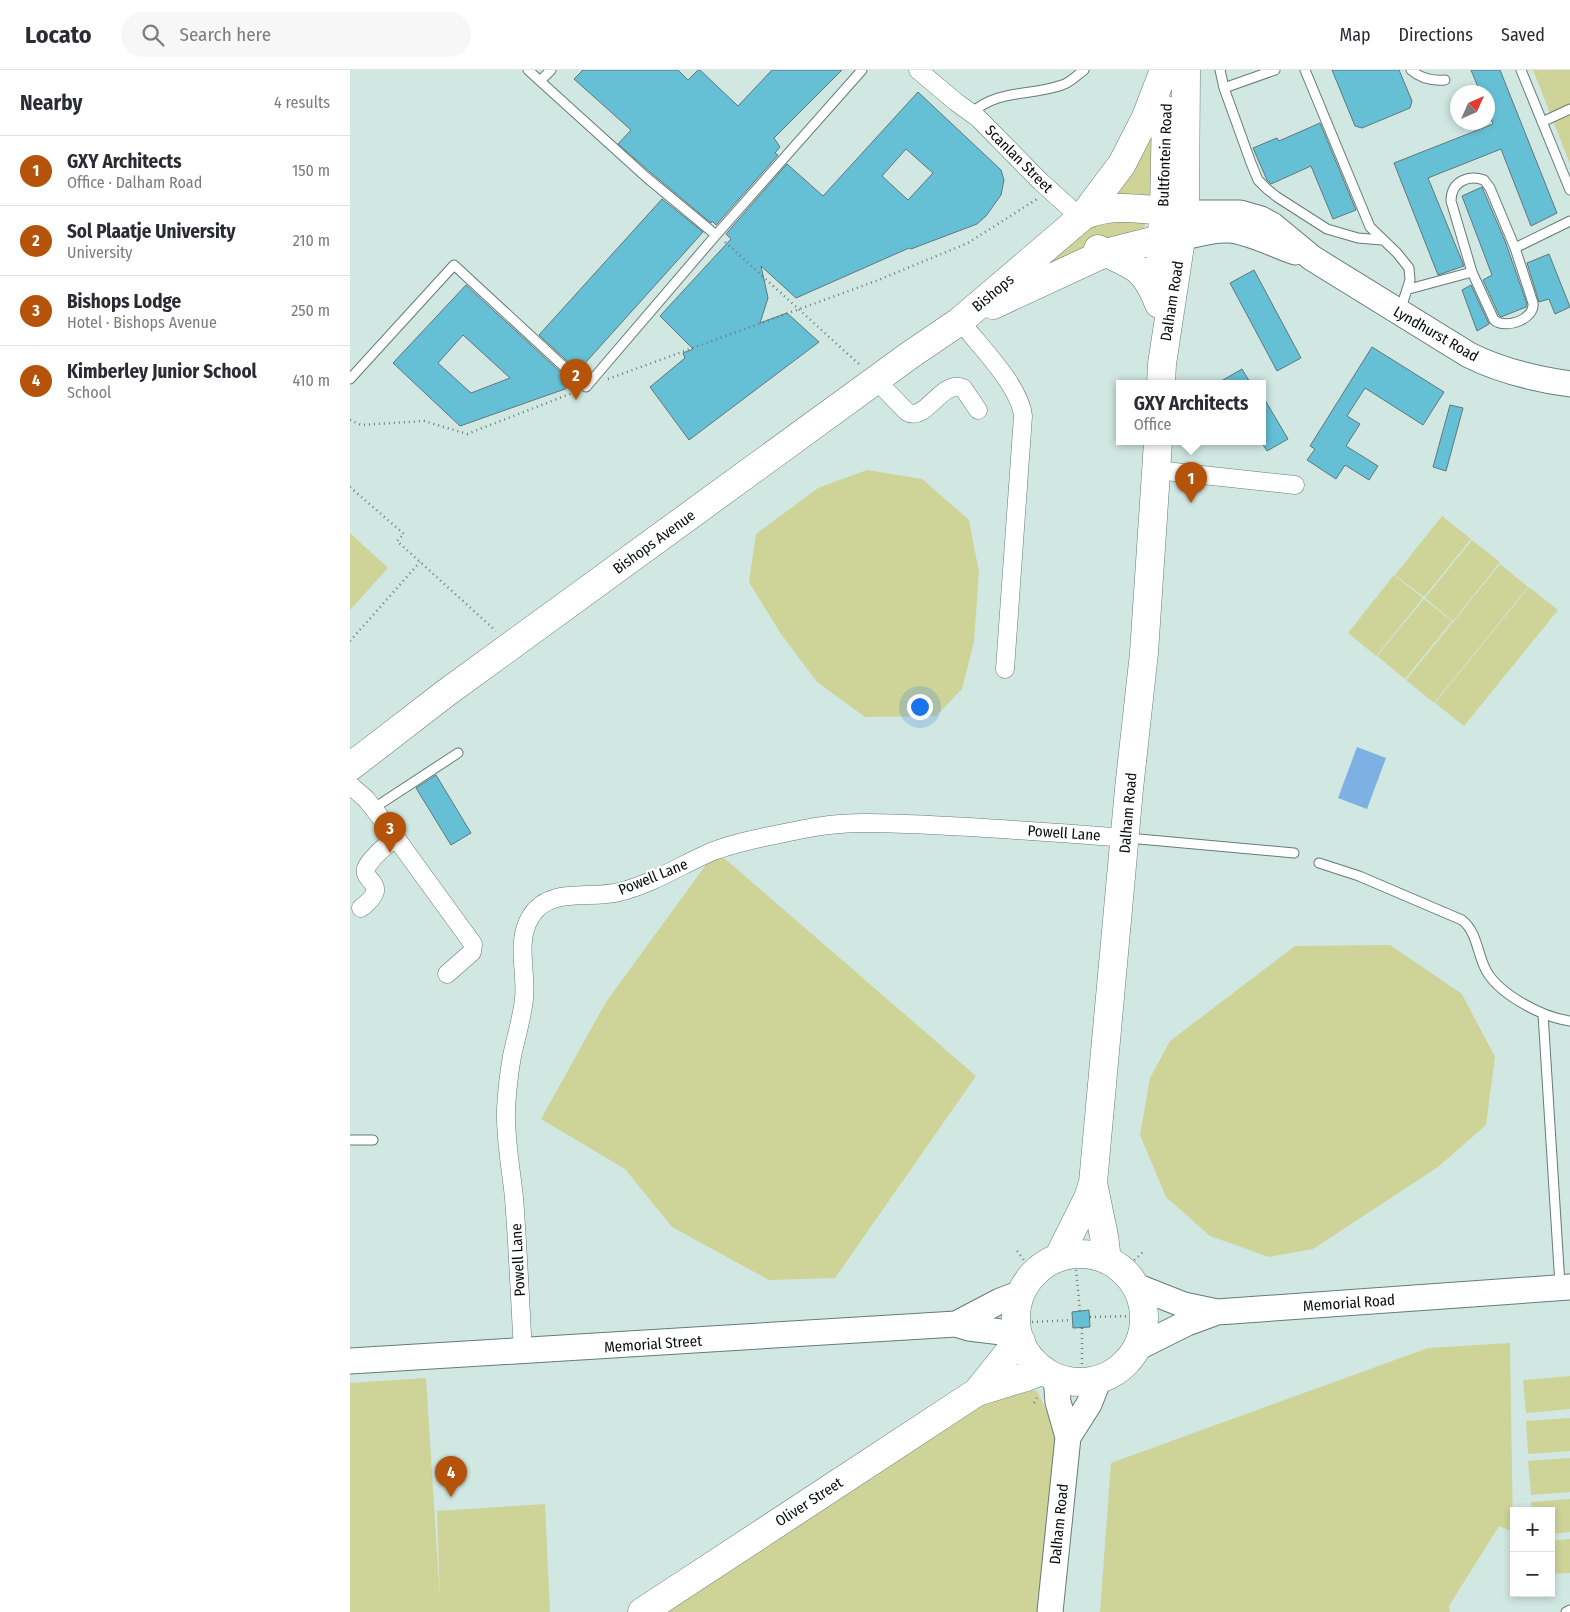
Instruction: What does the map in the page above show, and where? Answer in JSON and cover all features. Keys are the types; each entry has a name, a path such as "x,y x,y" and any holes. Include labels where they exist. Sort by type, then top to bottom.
{"highway":[{"path":"1159,304 1144,275 1126,262 1089,244 1078,220 1122,164 1146,117 1166,70"},
{"name":"Bultfontein Road","path":"1166,70 1173,226"},
{"name":"Bultfontein Road","path":"1173,226 1186,70"},
{"name":"Bishops","path":"960,321 1078,220 1093,211 1114,208 1173,226"},
{"name":"Bishops","path":"960,321 1105,253 1173,226"},
{"name":"Dalham Road","path":"1162,374 1159,304 1173,226"},
{"name":"Dalham Road","path":"1162,374 1173,226"},
{"name":"Bishops Avenue","path":"350,767 446,693 960,321"},
{"name":"Dalham Road","path":"1046,1273 1088,1198 1093,1183 1144,653 1158,445"},
{"name":"Dalham Road","path":"1093,1183 1104,1236 1122,1272"},
{"path":"1074,1254 1091,1255 1122,1272 1141,1298 1144,1324 1137,1348 1121,1368 1111,1374 1070,1374 1030,1357 1016,1320 1017,1306 1046,1273 1074,1254"},
{"name":"Oliver Street","path":"977,1392 1022,1332"},
{"name":"Oliver Street","path":"642,1612 977,1392 1026,1377 1070,1374"}],"street":[{"name":"Scanlan Street","path":"918,70 956,102 992,149 1041,197 1078,220"},
{"name":"Scanlan Street","path":"968,116 978,118 1078,220"},
{"name":"Lyndhurst Road","path":"1173,226 1240,213 1261,219 1272,225 1312,258 1399,313 1484,363 1537,380 1570,384"},
{"path":"960,321 1006,379 1019,398 1022,407 1023,416 1005,669"},
{"path":"876,380 912,415 918,414 941,394 956,386 963,388 978,410"},
{"path":"1156,470 1295,485"},
{"path":"350,784 374,808 473,944 472,952 447,974"},
{"name":"Powell Lane","path":"523,1352 514,1197 506,1126 506,1108 509,1075 524,998 522,944 532,915 540,906 552,899 564,896 599,896 620,892 665,875 711,852 807,828 881,822 1126,838"},
{"path":"362,908 374,896 376,890 366,873 366,869 369,863 396,837"},
{"path":"1122,1272 1184,1305 1217,1312"},
{"name":"Memorial Street","path":"956,1324 1000,1301 1046,1273"},
{"name":"Memorial Road","path":"1137,1348 1187,1323 1217,1312 1565,1287"},
{"name":"Memorial Street","path":"350,1361 523,1352 956,1324 969,1328 1022,1332"},
{"name":"Dalham Road","path":"1068,1437 1089,1404 1070,1374"},
{"name":"Dalham Road","path":"1050,1612 1068,1437 1058,1402 1070,1374"}],"lane":[{"path":"528,70 646,177 716,235"},
{"path":"540,81 550,70"},
{"path":"350,379 454,265 586,387 716,235 862,70"},
{"path":"968,116 987,102 1006,95 1063,85 1084,70"},
{"path":"1220,70 1224,88 1258,180 1284,202 1327,229 1358,238 1382,240"},
{"path":"1224,88 1275,70"},
{"path":"1305,70 1370,228 1397,253 1409,268 1409,289 1399,313"},
{"path":"1411,70 1420,77 1432,81 1445,80"},
{"path":"1521,70 1570,190"},
{"path":"1542,122 1570,109"},
{"path":"1470,177 1484,180 1490,188 1515,248 1533,303 1533,311 1508,325 1498,324 1472,272 1451,201 1451,194 1458,183 1470,177"},
{"path":"1515,248 1570,221"},
{"path":"1409,289 1472,272"},
{"path":"374,808 458,753"},
{"path":"1126,838 1294,853"},
{"path":"1319,863 1359,876 1462,920 1472,930 1484,966 1492,980 1507,993 1543,1014 1570,1021"},
{"path":"1543,1014 1565,1287"},
{"path":"350,1140 373,1140"},
{"path":"1566,1612 1570,1610"}],"path":[{"path":"350,420 361,425 424,421 467,434 586,387 799,309 968,244 1041,197"},
{"path":"716,235 876,380"},
{"path":"350,487 404,534 397,541 512,646"},
{"path":"350,641 420,562"},
{"path":"1017,1250 1046,1273 1080,1311"},
{"path":"1122,1272 1143,1252"},
{"path":"1090,1317 1133,1316"},
{"path":"1022,1332 1073,1320"},
{"path":"1070,1374 1082,1328"}],"green space":[{"path":"1533,70 1570,70 1570,164"},
{"path":"1157,118 1154,208 1106,206"},
{"path":"1100,215 1146,222 1142,233 1007,288"},
{"path":"867,470 922,479 969,520 979,572 974,642 962,689 936,716 865,717 817,682 781,634 749,582 756,534 818,488"},
{"path":"1442,516 1471,539 1424,597 1395,575"},
{"path":"350,533 388,568 350,610"},
{"path":"1472,540 1500,562 1453,621 1425,598"},
{"path":"1500,564 1528,587 1434,703 1406,680"},
{"path":"1394,575 1423,598 1376,656 1348,633"},
{"path":"1529,587 1558,610 1464,726 1435,703"},
{"path":"1424,599 1452,621 1405,679 1377,656"},
{"path":"716,851 976,1076 835,1278 769,1280 672,1227 625,1169 541,1119 606,1002"},
{"path":"1390,945 1462,994 1495,1057 1486,1125 1438,1167 1313,1249 1269,1257 1210,1236 1166,1197 1140,1135 1150,1078 1170,1041 1295,946"},
{"path":"1510,1343 1513,1507 1510,1507 1510,1531 1499,1526 1449,1606 1450,1612 1100,1612 1111,1463 1428,1348"},
{"path":"1570,1376 1570,1409 1526,1413 1523,1380"},
{"path":"426,1378 440,1600 437,1511 545,1504 550,1612 350,1612 350,1383"},
{"path":"992,1389 1037,1391 1060,1439 1045,1612 659,1612"},
{"path":"1570,1418 1570,1451 1528,1454 1526,1421"},
{"path":"1570,1458 1570,1492 1531,1495 1528,1461"},
{"path":"1570,1499 1570,1532 1555,1534 1555,1507 1532,1507 1531,1502"},
{"path":"1570,1539 1570,1573 1555,1574 1555,1541"}],"water":[{"path":"1357,747 1386,758 1367,809 1338,798"}],"building":[{"path":"583,70 678,70 688,80 700,70 738,106 772,70 842,70 774,138 780,147 775,153 778,155 716,225 712,221 711,223 618,144 631,130 574,79"},
{"path":"1332,70 1399,70 1412,101 1410,108 1362,128 1355,126"},
{"path":"1471,70 1500,70 1557,213 1531,226 1501,149 1428,178 1464,266 1438,275 1394,163 1478,130 1495,130 1495,85 1477,85"},
{"path":"918,92 1001,170 1004,180 1001,195 986,216 977,224 911,249 909,248 796,298 761,266 768,298 760,323 787,313 819,342 689,440 650,387 685,358 683,353 693,349 660,316 731,239 726,234 787,164 823,196","holes":["906,149 933,173 908,200 882,176"]},
{"path":"1320,123 1356,210 1333,219 1311,166 1271,184 1267,180 1253,148 1277,138 1279,141"},
{"path":"1482,187 1505,241 1527,304 1526,307 1501,317 1483,280 1492,275 1462,196"},
{"path":"662,199 703,232 578,371 539,335"},
{"path":"1549,254 1570,307 1555,314 1549,299 1539,302 1527,263"},
{"path":"1254,270 1301,358 1277,371 1230,283"},
{"path":"466,285 571,382 565,389 460,426 393,363","holes":["463,335 510,378 471,393 438,363"]},
{"path":"1471,285 1489,324 1477,331 1462,290"},
{"path":"1372,347 1444,392 1423,425 1365,388 1347,416 1360,424 1346,446 1378,466 1369,480 1345,465 1336,479 1307,460 1315,449 1310,446"},
{"path":"1242,369 1249,380 1223,380"},
{"path":"1266,402 1288,439 1267,451 1263,445 1266,445"},
{"path":"1450,405 1463,408 1446,471 1433,467"},
{"path":"436,775 471,833 451,845 416,788"},
{"path":"1089,1310 1090,1327 1073,1328 1072,1312"}],"place":[{"name":"Sol Plaatje University","path":"576,400"},
{"name":"GXY Architects","path":"1191,503"},
{"name":"Bishops Lodge","path":"390,853"},
{"name":"Kimberley Junior School","path":"451,1497"}]}
